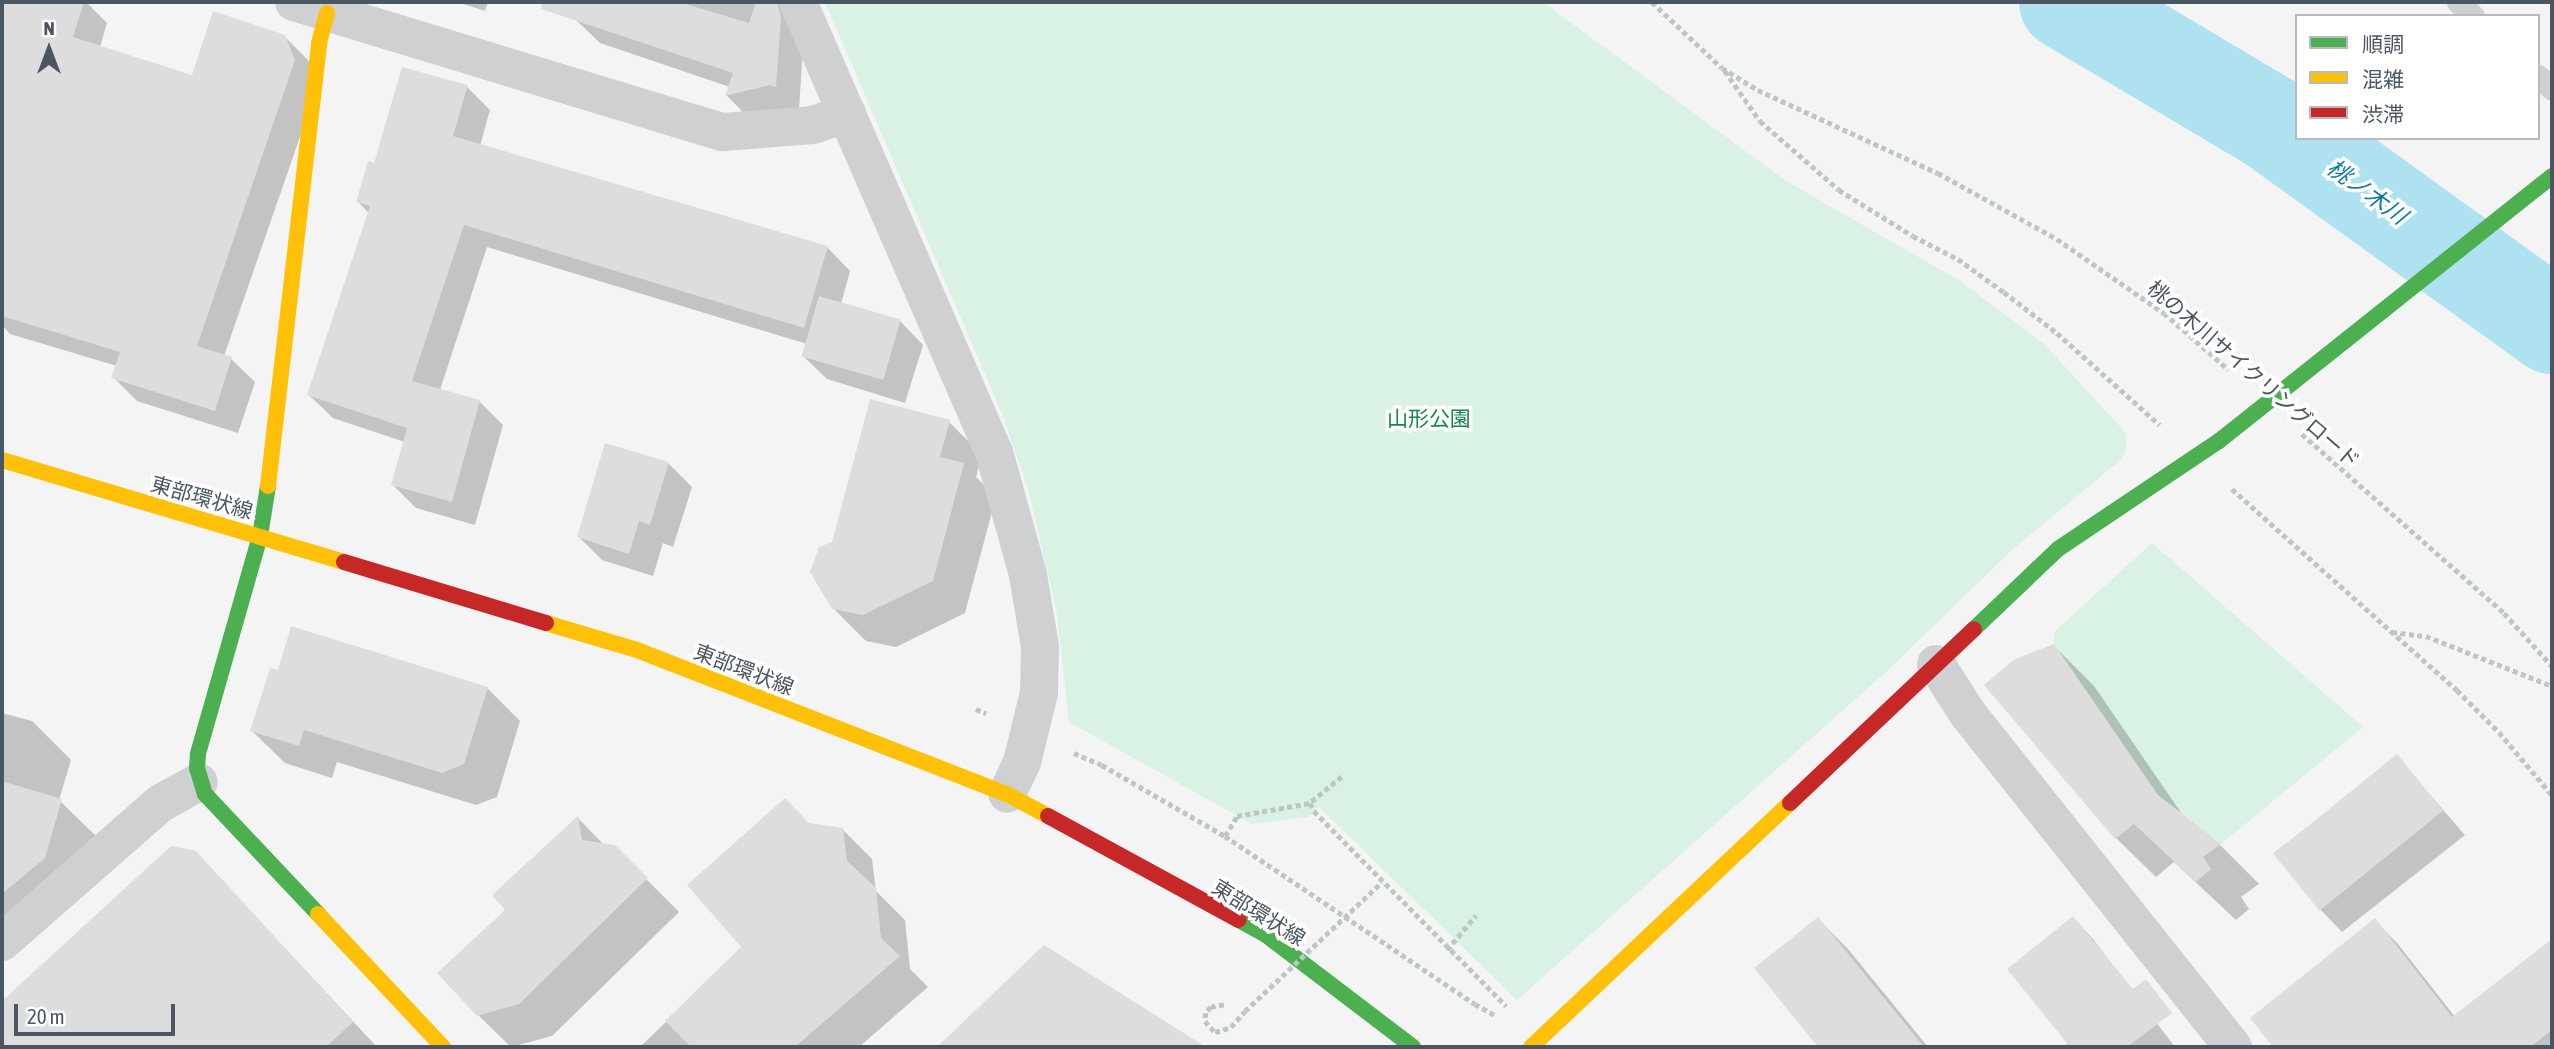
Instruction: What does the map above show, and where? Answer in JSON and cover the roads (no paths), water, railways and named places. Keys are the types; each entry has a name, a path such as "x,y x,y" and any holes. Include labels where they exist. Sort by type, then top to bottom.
{"street":[{"path":"798,2 994,452 1028,575 1040,647 1039,693 1022,762 1007,794"},
{"path":"310,8 723,132 813,125 847,113"},
{"path":"310,8 320,43 273,456 260,536 198,754 199,782 205,794 443,1047"},
{"path":"1531,1047 2058,549 2219,441 2552,176"},
{"name":"東部環状線","path":"2,460 637,650 1007,794 1266,935 1413,1047"},
{"path":"1936,664 1968,714 2233,1047"},
{"path":"2,942 161,803 199,782"}],"lane":[{"path":"2458,2 2471,14"}],"waterway":[{"name":"桃ノ木川","path":"2067,2 2271,123 2552,326"}],"park label":[{"name":"山形公園","path":"1429,418"}]}
